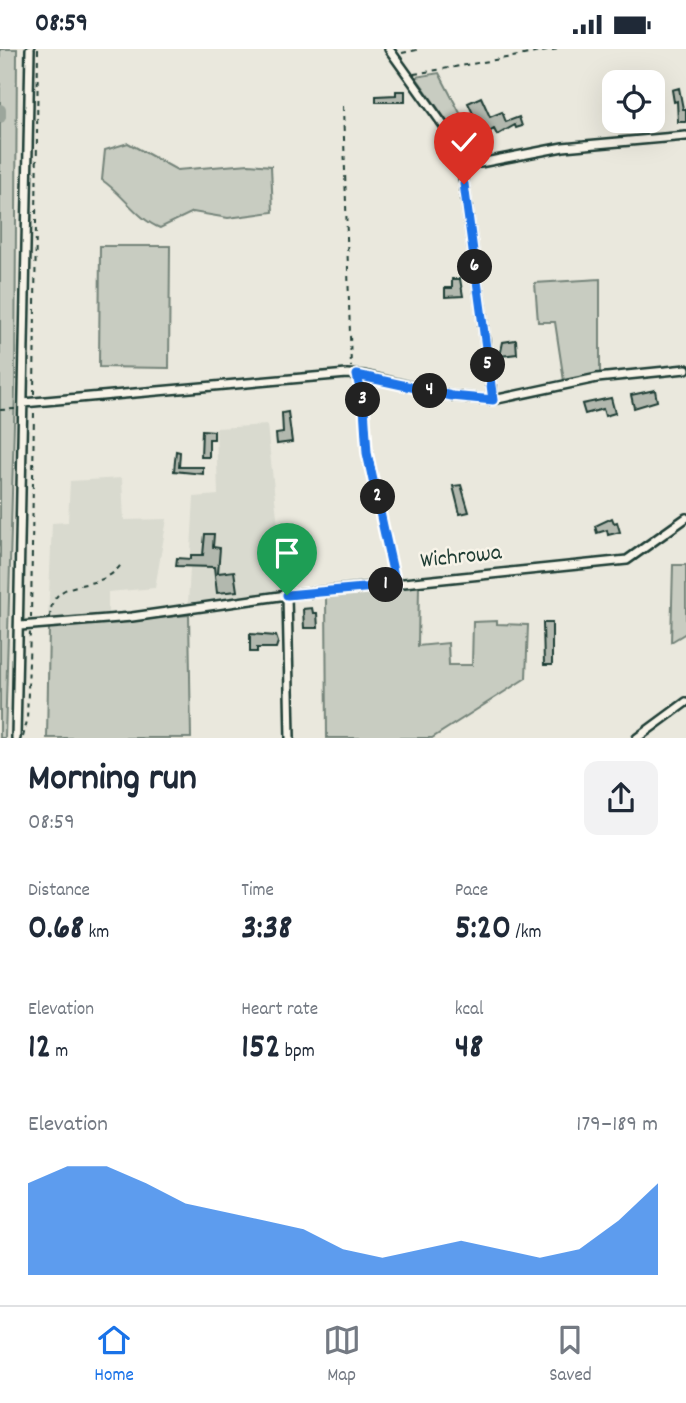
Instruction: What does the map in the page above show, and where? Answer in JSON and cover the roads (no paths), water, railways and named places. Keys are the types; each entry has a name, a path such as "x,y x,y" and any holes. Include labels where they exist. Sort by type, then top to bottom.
{"street":[{"path":"16,738 30,49"},
{"path":"391,52 466,158 480,163"},
{"path":"464,184 467,174 480,163 563,147 686,136"},
{"path":"459,147 493,400"},
{"path":"23,406 354,375 452,396 493,400 597,378 686,369"},
{"name":"Wichrowa","path":"20,626 132,618 287,595 627,560 686,518"},
{"path":"287,595 290,738"},
{"path":"637,738 686,702"}],"waterway":[{"path":"0,110 0,117"}]}
